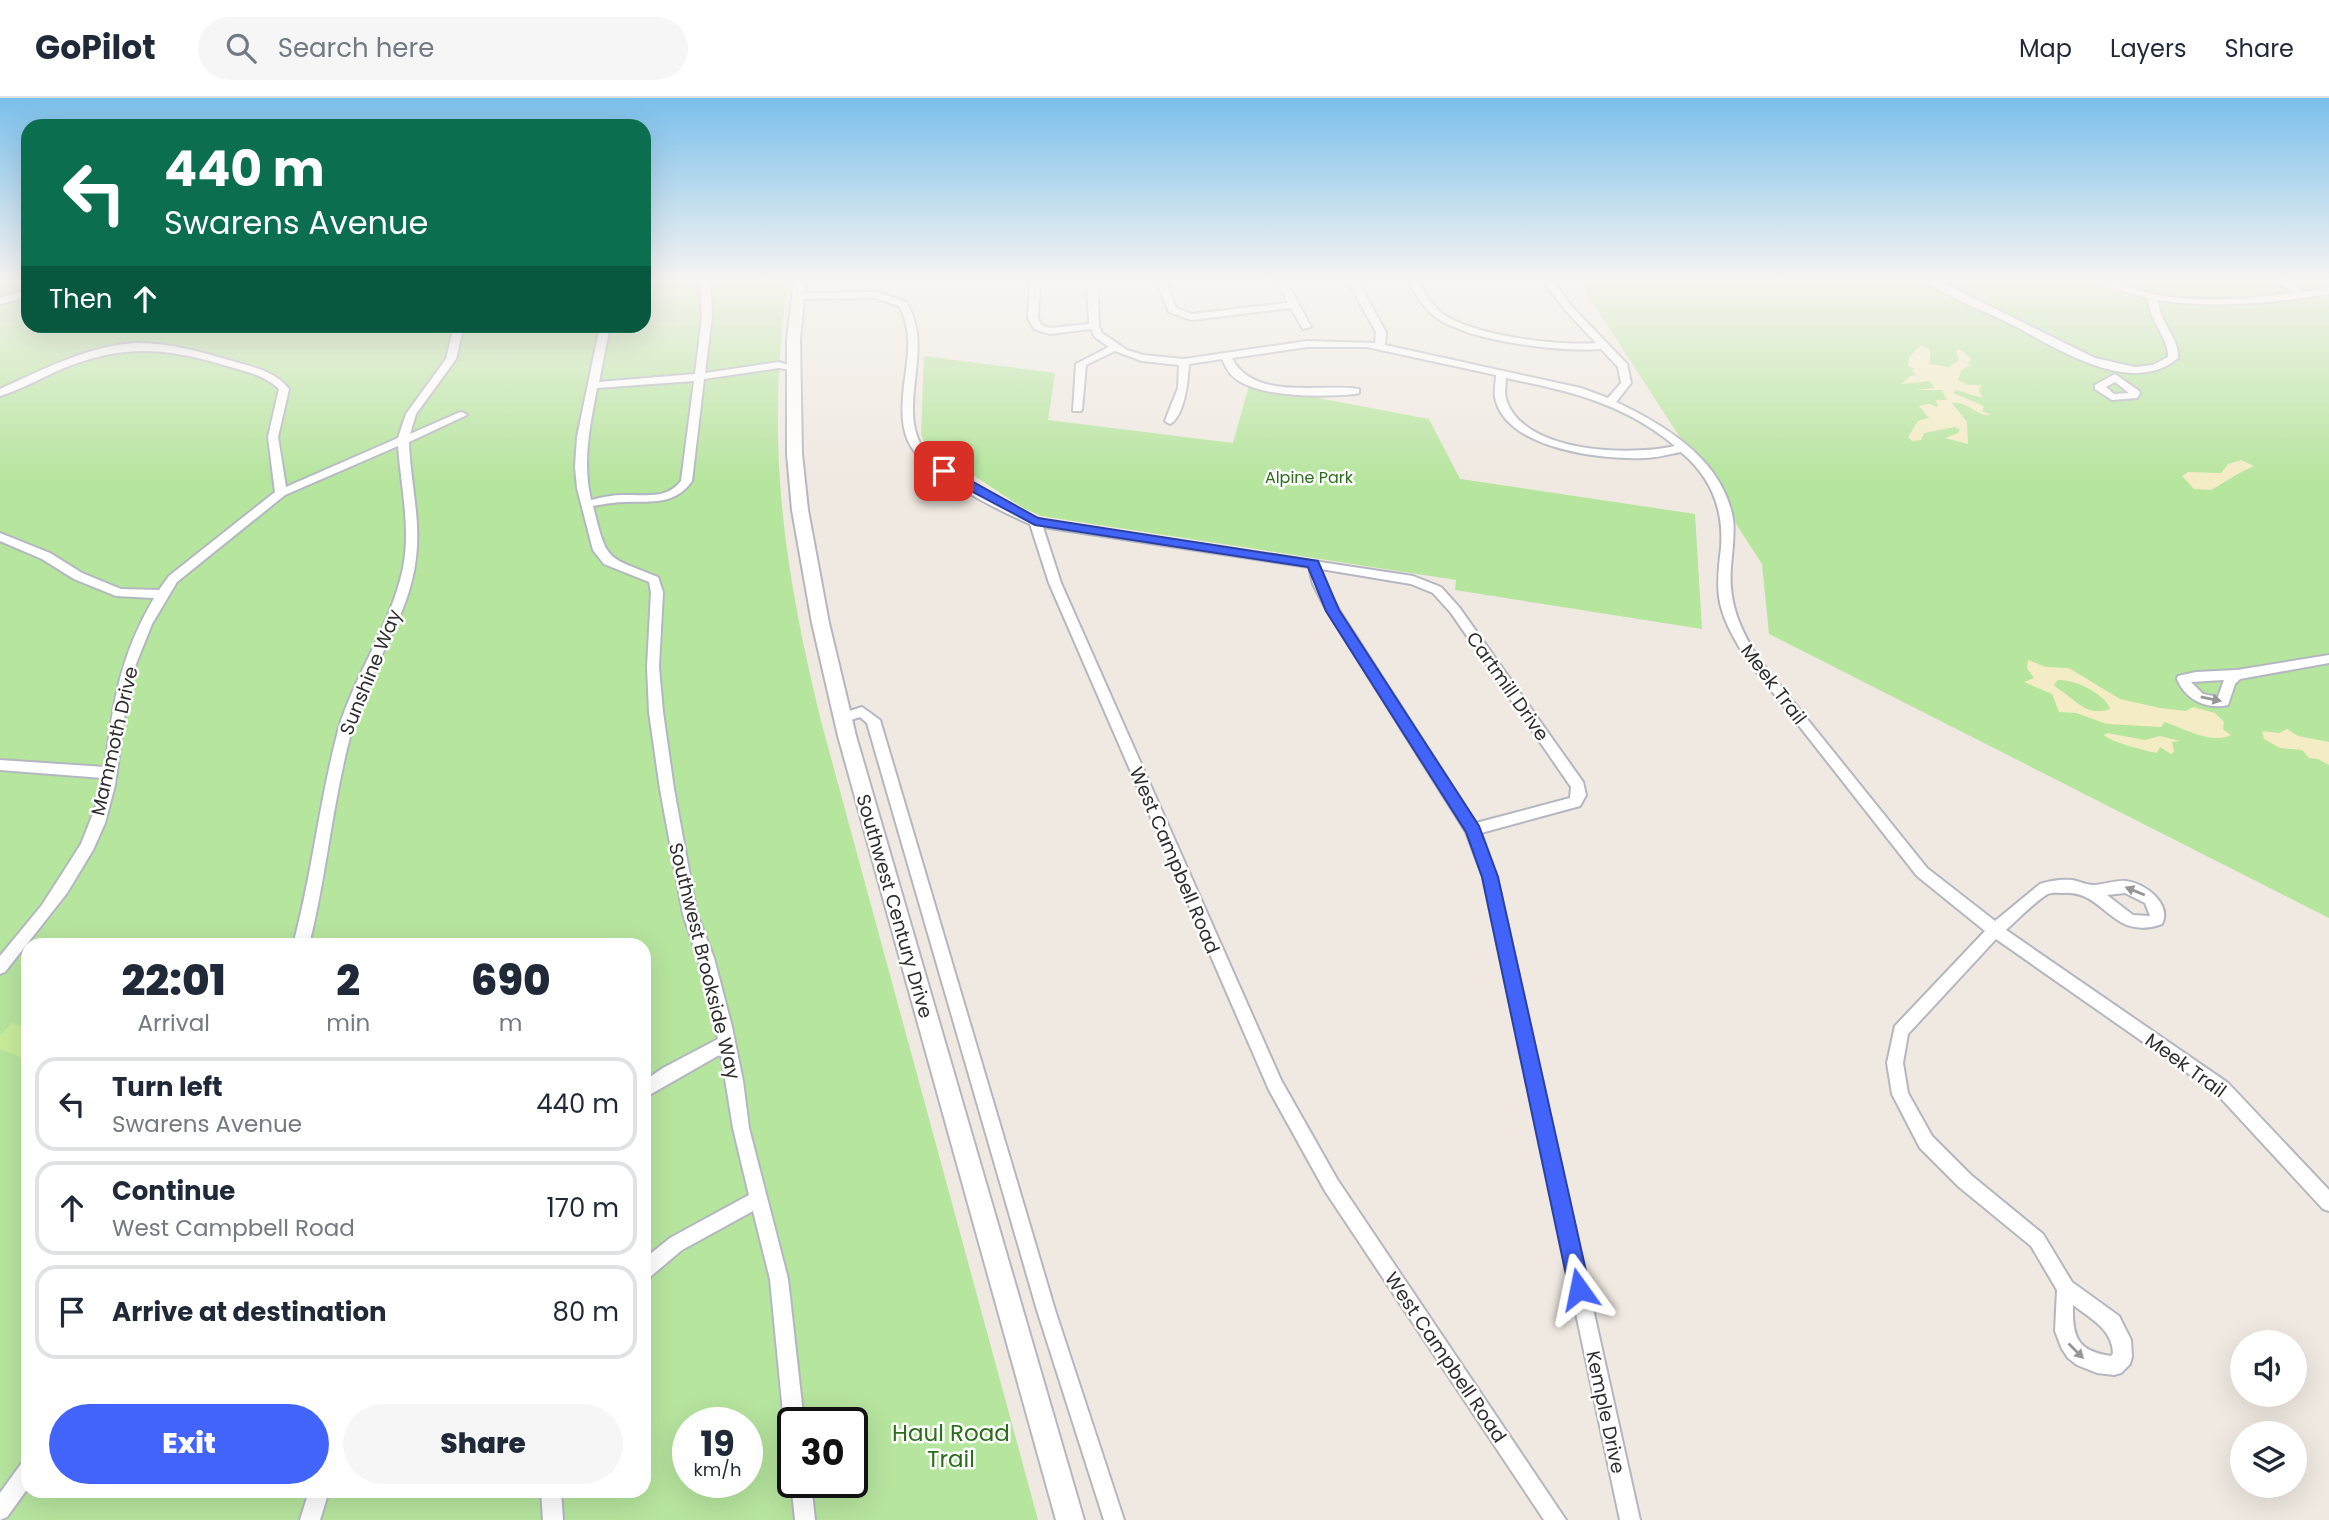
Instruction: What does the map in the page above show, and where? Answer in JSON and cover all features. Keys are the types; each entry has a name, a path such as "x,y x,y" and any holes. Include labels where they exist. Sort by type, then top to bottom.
{"main road":[{"name":"Southwest Century Drive","path":"791,346 789,367 797,506 819,624 842,718 1070,1520"}],"street":[{"path":"0,393 83,356 121,346"},
{"path":"147,346 187,349 279,382 284,389 273,437 281,493"},
{"path":"403,440 406,425 414,411 448,367 454,346"},
{"name":"Southwest Brookside Way","path":"601,346 580,453 587,504 597,547 608,561 654,580 657,592 653,667 662,761 690,914 706,958 727,1043 741,1128 779,1279 792,1407"},
{"path":"587,504 626,498 663,499 683,486 703,346"},
{"path":"912,346 908,409 909,431 916,446 925,458 944,471 1035,521 1314,564"},
{"name":"Meek Trail","path":"1116,347 1142,358 1184,362 1292,346"},
{"name":"Meek Trail","path":"1364,346 1380,347 1543,382 1610,402 1662,430 1683,448 1704,470 1719,494 1727,516 1724,598 1733,628 1922,872 1995,930 2222,1088 2326,1196"},
{"path":"1563,346 1597,346"},
{"path":"1603,346 1623,366 1626,375 1626,383 1610,402"},
{"path":"2062,346 2115,372 2165,364 2172,358 2173,346"},
{"path":"1077,409 1081,364 1116,347"},
{"path":"1226,357 1234,372 1254,384 1318,393 1357,395 1347,376"},
{"path":"1170,421 1183,387 1184,362"},
{"path":"594,385 738,372 777,372 789,367"},
{"path":"1501,375 1499,394 1503,411 1524,430 1560,445 1612,454 1646,455 1683,448"},
{"name":"Mammoth Drive","path":"22,938 64,883 105,801 126,674 161,594 173,579 281,493 462,415"},
{"name":"Sunshine Way","path":"302,938 310,914 345,731 408,571 413,534 403,440"},
{"name":"West Campbell Road","path":"1035,521 1055,583 1275,1085 1331,1185 1556,1520"},
{"path":"0,537 46,556 78,576 120,593 161,594"},
{"name":"Kemple Drive","path":"1314,564 1319,584 1333,611 1473,830 1490,877 1513,972 1630,1520"},
{"name":"Cartmill Drive","path":"1314,564 1413,580 1437,590 1455,610 1578,786 1579,795 1575,802 1547,811 1507,817 1473,830"},
{"path":"2236,675 2283,664 2329,659"},
{"path":"842,718 862,712 873,720 1046,1310 1114,1520"},
{"path":"0,765 110,774"},
{"path":"2066,1288 2038,1240 1965,1181 1926,1142 1900,1094 1895,1063 1901,1031 1995,930 2045,888 2073,886 2092,891"},
{"name":"Mammoth Drive","path":"0,967 21,939"},
{"path":"651,1085 727,1043"},
{"path":"651,1264 676,1244 758,1199"},
{"path":"0,1510 21,1481"},
{"path":"310,1520 317,1498"},
{"path":"551,1498 552,1520"},
{"path":"803,1498 806,1520"}],"green space":[{"name":"Haul Road Trail","path":"0,346 781,346 778,449 782,502 797,609 821,721 1038,1520 0,1520"},
{"path":"1621,346 2329,346 2329,918 1769,634 1762,564"},
{"name":"Alpine Park","path":"924,356 1055,373 1048,420 1233,443 1249,385 1429,419 1460,479 1695,514 1702,629 1455,590 1456,580 1041,516 1025,509 925,444 921,434"},
{"path":"12,1023 21,1026 21,1057 0,1049 0,1035"}],"sand":[{"path":"1920,346 1923,346 1930,350 1930,364 1949,367 1959,360 1956,351 1960,349 1971,359 1968,363 1970,365 1961,371 1958,380 1968,385 1982,385 1979,391 1983,398 1956,390 1953,393 1984,406 1982,411 1991,415 1981,414 1963,404 1952,403 1967,422 1968,444 1945,438 1958,433 1960,430 1955,427 1924,433 1921,440 1912,441 1908,437 1918,421 1929,418 1919,406 1929,404 1938,407 1936,400 1947,400 1942,390 1915,390 1934,388 1930,381 1901,384 1910,376 1917,375 1912,372 1914,369 1908,366 1909,357"},
{"path":"2241,460 2254,466 2211,490 2194,489 2182,476 2188,472 2221,473 2228,464"},
{"path":"2028,660 2046,667 2069,668 2120,699 2160,708 2186,711 2193,707 2215,713 2224,722 2223,729 2231,735 2223,738 2206,737 2165,722 2161,727 2107,724 2076,713 2059,712 2052,694 2024,682 2034,678 2027,668","holes":["2058,680 2065,680 2096,693 2110,709 2094,711 2082,706 2054,684"]},
{"path":"2287,729 2298,736 2329,742 2329,765 2309,758 2302,750 2280,748 2264,739 2262,731 2279,733"},
{"path":"2107,733 2145,740 2160,736 2180,741 2172,742 2174,752 2171,754 2160,747 2157,753 2113,740 2104,735"}],"route":[{"path":"944,471 1035,521 1314,564 1319,584 1333,611 1473,830 1490,877 1513,972 1579,1289"}]}
